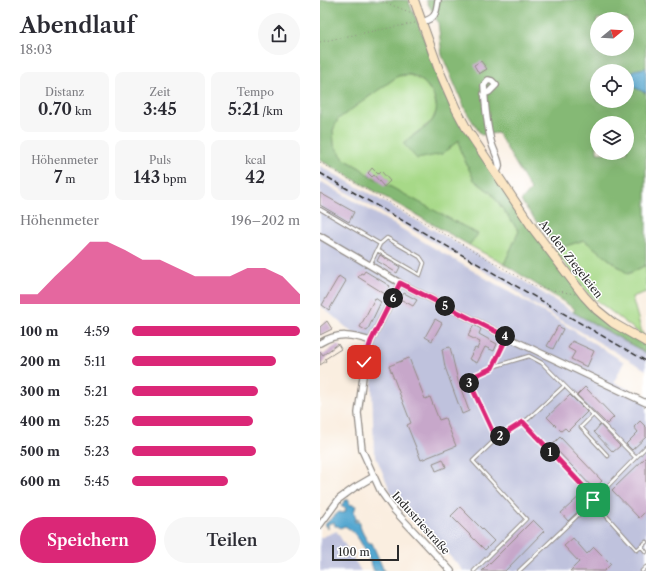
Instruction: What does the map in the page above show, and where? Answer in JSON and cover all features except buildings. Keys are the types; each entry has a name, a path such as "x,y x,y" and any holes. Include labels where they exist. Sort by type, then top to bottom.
{"street":[{"name":"An den Ziegeleien","path":"414,0 453,104 468,131 534,230 584,296 607,319 646,342"},
{"path":"421,19 432,18 436,14 438,0"},
{"path":"484,94 486,121 499,164 499,169 496,172"},
{"path":"320,236 400,283 507,337 646,404"},
{"name":"Industriestraße","path":"400,283 371,341 364,362 358,413 362,450 373,477 381,492 394,510 451,571"},
{"path":"320,343 337,335 360,337 371,341"},
{"path":"320,525 339,499 373,477"}],"lane":[{"path":"320,209 380,244"},
{"path":"370,265 377,250 380,244 387,238 420,257 424,263 420,275 377,250"},
{"path":"492,368 507,337"},
{"path":"496,439 468,379 492,368 528,356 542,363 635,458"},
{"path":"474,571 526,519 473,460 496,439 528,419 564,386"},
{"path":"593,415 581,427 608,456"},
{"path":"523,422 637,550 646,542"},
{"path":"519,571 594,500 646,447"},
{"path":"642,546 646,552"},
{"path":"642,571 646,568"}],"path":[{"path":"379,0 421,19"},
{"path":"320,42 421,19"},
{"path":"320,162 536,286 584,296"}],"shaded area":[{"path":"320,166 517,277 573,312 646,353 646,370 525,299 512,287 320,177"},
{"path":"320,181 555,319 624,362 614,382 646,398 646,571 464,571 393,497 374,452 372,385 375,342 353,333 320,305"},
{"path":"337,531 361,571 320,571 320,538"}],"green space":[{"path":"320,0 408,0 421,30 442,89 516,208 592,308 646,344 646,353 573,312 575,309 504,264 519,231 491,193 474,180 461,152 459,140 442,154 417,159 403,143 428,125 435,116 436,101 433,94 424,82 418,78 409,75 398,76 338,119 333,130 334,145 344,159 360,168 367,174 478,234 469,245 320,160"},
{"path":"426,0 646,0 646,68 634,70 634,64 590,64 590,108 634,108 634,87 646,93 646,265 628,274 584,240 557,249 521,201 531,190 498,133 481,135 466,111 442,55 438,22"},
{"path":"410,75 424,82 433,94 437,109 432,121 404,142 442,154 459,140 461,152 474,180 491,193 519,231 504,264 469,245 477,235 367,174 360,168 344,159 334,145 333,130 338,119 398,76"},
{"path":"584,240 628,274 646,265 646,292 632,297 643,336 587,293 555,251"}],"water":[{"path":"646,68 646,93 634,87 634,70"},
{"path":"345,500 349,500 349,504 356,506 354,512 356,519 359,520 354,520 355,522 360,523 369,543 372,543 384,571 374,571 359,540 351,530 345,526 340,528 335,526 334,522 328,524 328,529 327,526 324,525 339,512 345,512 346,508 341,506"}],"railway":[{"path":"320,173 646,361"}],"route":[{"path":"364,362 371,341 400,283 507,337 492,368 468,379 496,439 523,422 595,499 593,500"}]}
